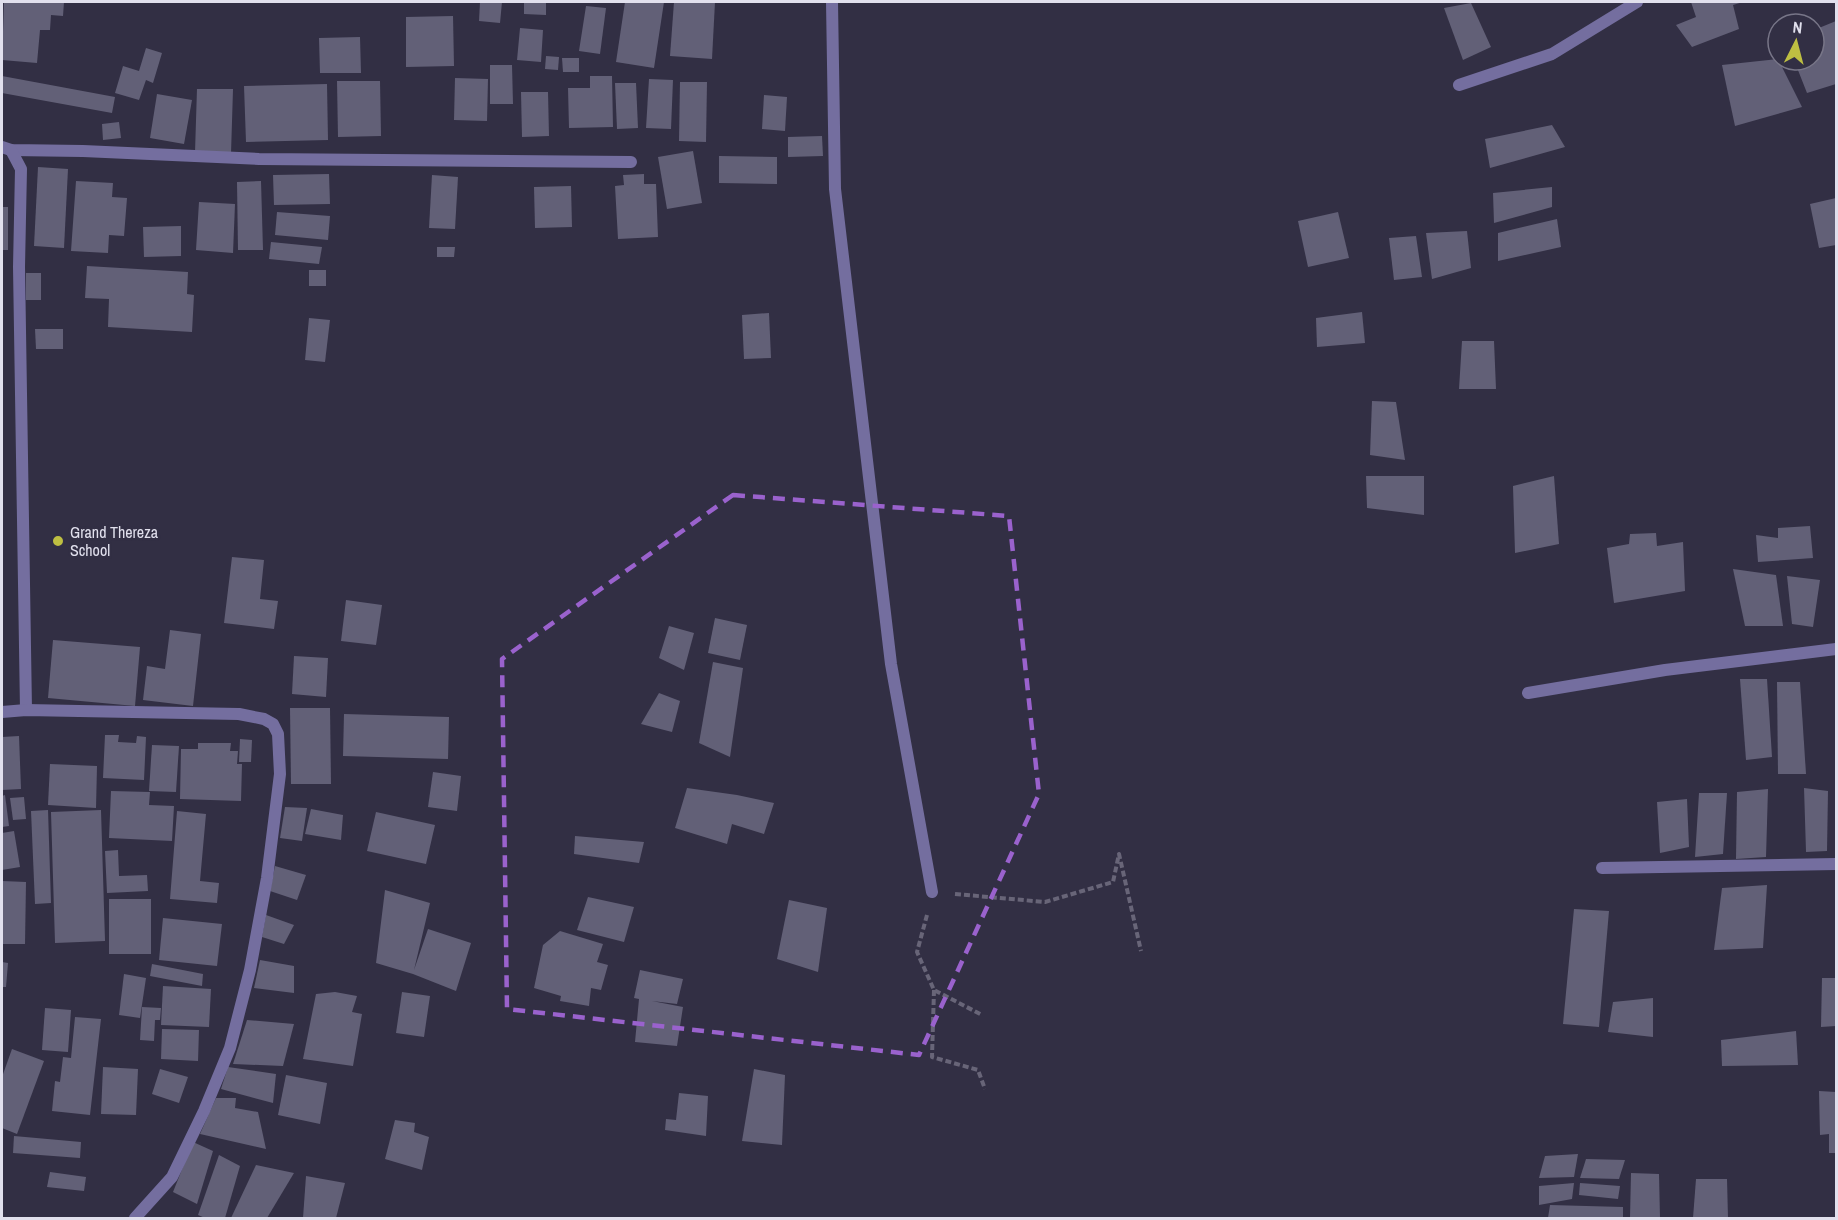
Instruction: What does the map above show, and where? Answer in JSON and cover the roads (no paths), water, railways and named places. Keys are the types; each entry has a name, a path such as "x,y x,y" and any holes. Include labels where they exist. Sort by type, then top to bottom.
{"street":[{"path":"832,2 836,201 891,664 932,892"},
{"path":"1459,85 1552,54 1637,2"},
{"path":"6,149 259,159 631,162"},
{"path":"6,149 21,169 19,267 26,710"},
{"path":"1528,693 1665,670 1836,649"},
{"path":"2,712 26,710 239,714 264,719 273,724 278,734 280,774 267,878 250,970 230,1048 204,1111 172,1177 135,1218"},
{"path":"1602,868 1836,864"}],"place":[{"name":"Grand Thereza School","path":"58,541"}]}
